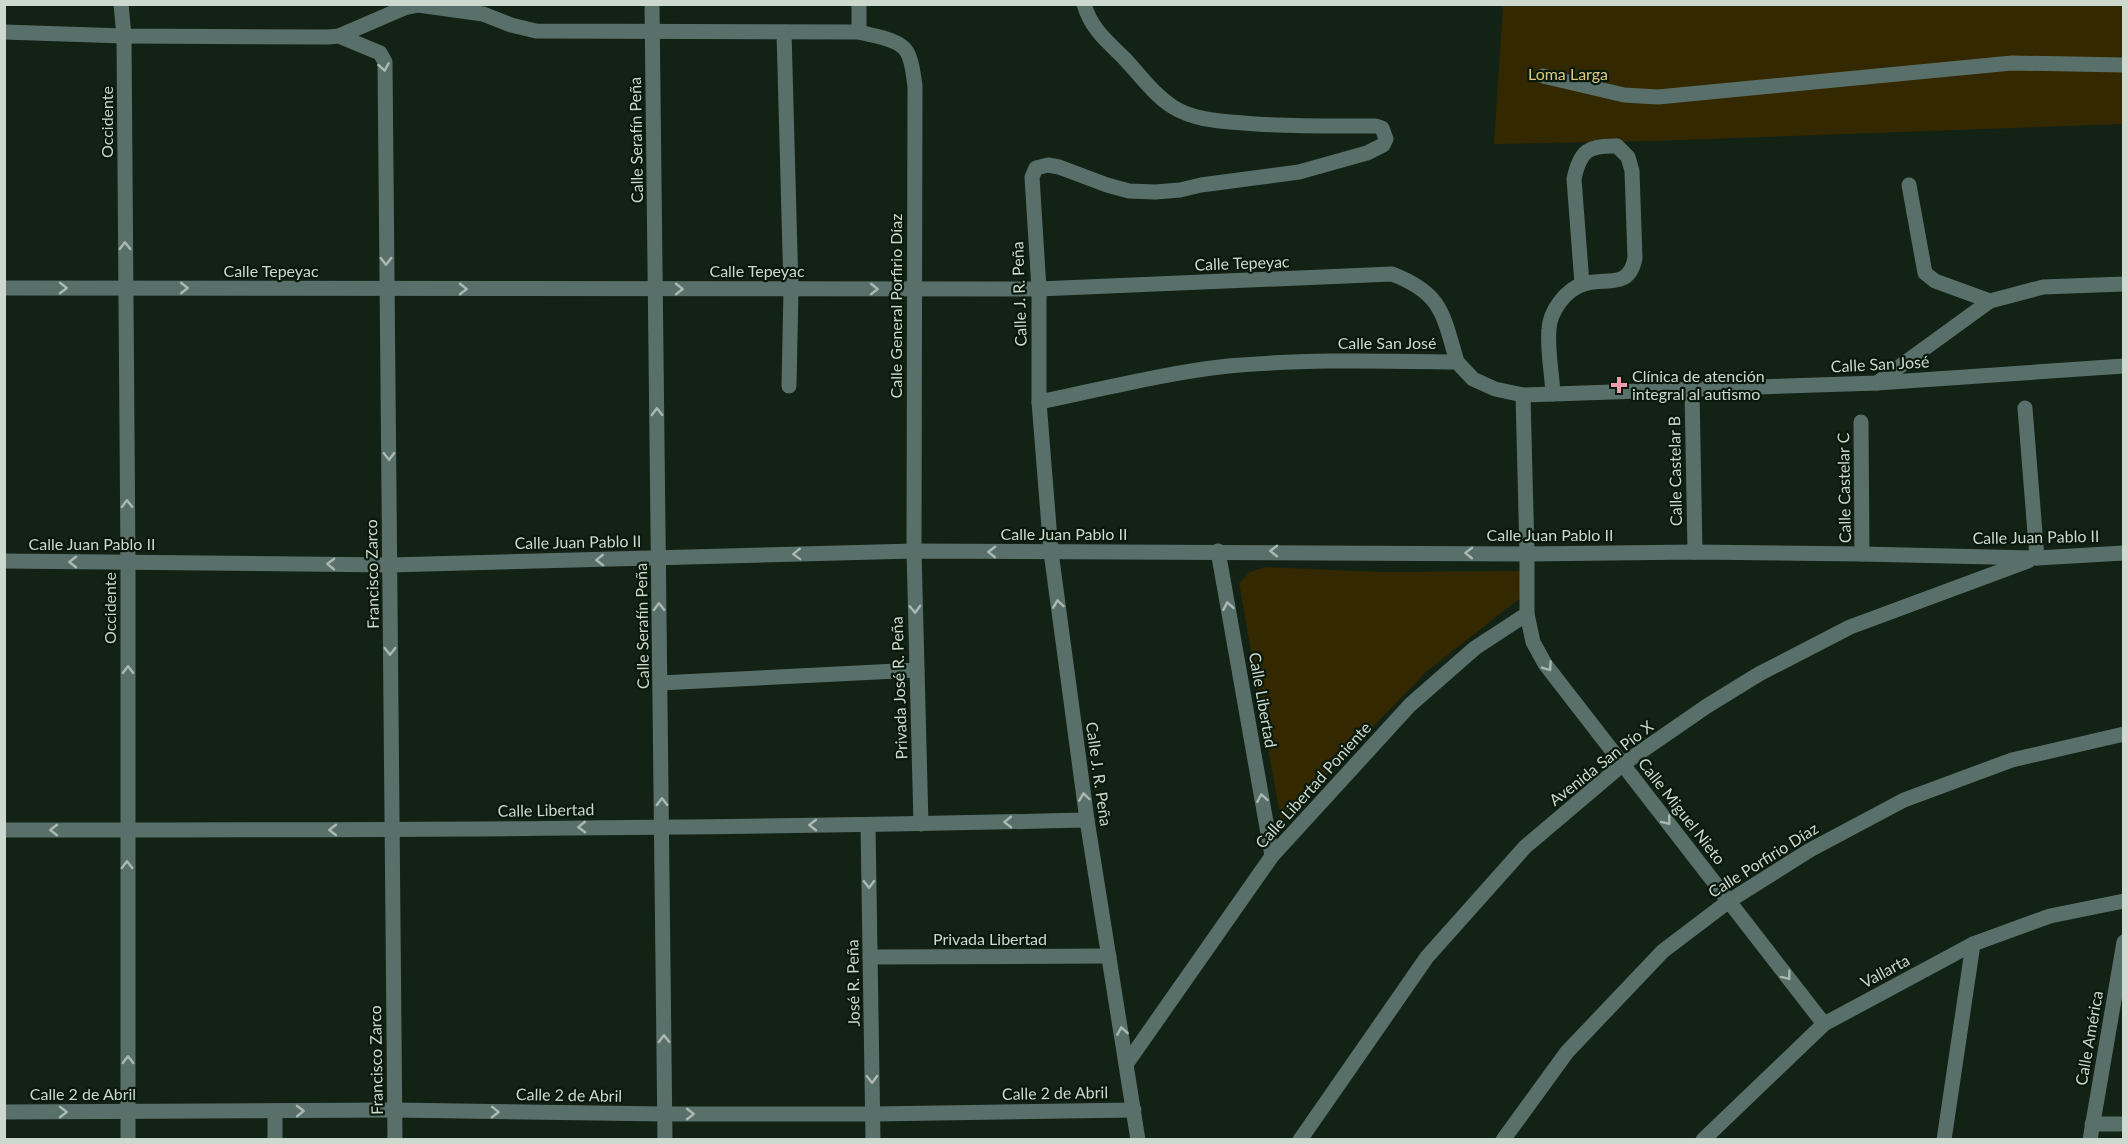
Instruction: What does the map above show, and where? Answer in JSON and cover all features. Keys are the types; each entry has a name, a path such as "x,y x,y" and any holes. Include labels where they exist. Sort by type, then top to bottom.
{"street":[{"name":"Occidente","path":"121,4 124,36 128,562 128,1140"},
{"name":"Calle Serafín Peña","path":"652,4 665,1140"},
{"path":"4,32 124,36 339,36 380,11 418,5 483,14 536,32 859,32 859,4"},
{"name":"Calle J. R. Peña","path":"1084,4 1093,28 1157,94 1184,113 1202,119 1279,127 1376,126 1382,128 1386,139 1383,145 1367,153 1299,172 1172,191 1129,191 1048,165 1036,168 1032,177 1039,289 1039,402 1051,552 1087,820 1138,1140"},
{"path":"784,32 792,289 789,386"},
{"name":"Calle General Porfirio Díaz","path":"859,32 897,44 907,51 915,86 914,550"},
{"name":"Francisco Zarco","path":"339,36 380,53 385,62 394,1140"},
{"path":"1543,76 1624,94 1658,97 2012,63 2124,65"},
{"path":"1553,394 1549,328 1554,311 1562,298 1582,284 1617,281 1633,268 1635,258 1632,171 1628,157 1617,146 1599,146 1586,151 1577,163 1574,179 1582,284"},
{"path":"1909,185 1925,273 1935,281 1990,301"},
{"name":"Calle Tepeyac","path":"4,288 1039,289 1392,274 1413,282 1430,295 1443,315 1457,362"},
{"path":"1877,383 1990,301 2043,287 2124,284"},
{"name":"Calle San José","path":"1039,402 1134,382 1228,366 1329,361 1457,362 1473,380 1495,389 1523,395 1877,383 2124,366"},
{"name":"Calle Castelar B","path":"1692,389 1695,552"},
{"path":"1523,395 1527,614"},
{"path":"2025,408 2037,558"},
{"name":"Calle Castelar C","path":"1861,422 1862,554"},
{"name":"Calle Juan Pablo II","path":"4,561 390,565 914,550 1527,554 1695,552 2037,558 2124,553"},
{"name":"Privada José R. Peña","path":"914,550 921,824"},
{"name":"Calle Libertad","path":"1218,551 1272,856"},
{"name":"Avenida San Pío X","path":"1300,1140 1427,957 1525,847 1623,765 1707,706 1758,674 1850,627 2037,558"},
{"name":"Calle Libertad Poniente","path":"1127,1064 1272,856 1410,705 1475,648 1527,614"},
{"name":"Calle Miguel Nieto","path":"1527,614 1533,642 1545,664 1824,1024"},
{"path":"660,683 917,670"},
{"name":"Calle Porfirio Díaz","path":"1503,1140 1567,1052 1663,951 1729,901 1810,850 1904,800 2012,760 2124,734"},
{"name":"Calle Libertad","path":"4,830 392,830 868,825 1087,820"},
{"name":"José R. Peña","path":"868,825 873,1140"},
{"name":"Vallarta","path":"1703,1140 1824,1024 1973,944 2050,916 2124,902"},
{"name":"Calle América","path":"2091,1132 2124,942"},
{"path":"1944,1140 1973,944"},
{"name":"Privada Libertad","path":"870,957 1109,956"},
{"name":"Calle 2 de Abril","path":"4,1112 394,1110 873,1114 1134,1110"},
{"path":"275,1111 275,1140"},
{"path":"2091,1132 2124,1124"}],"green space":[{"name":"Loma Larga","path":"1503,5 2123,5 2123,124 1653,141 1494,144"},
{"path":"1265,567 1381,572 1521,571 1527,593 1427,671 1281,822 1239,583 1250,572"}],"place":[{"name":"Clínica de atención integral al autismo","path":"1619,385"}]}
